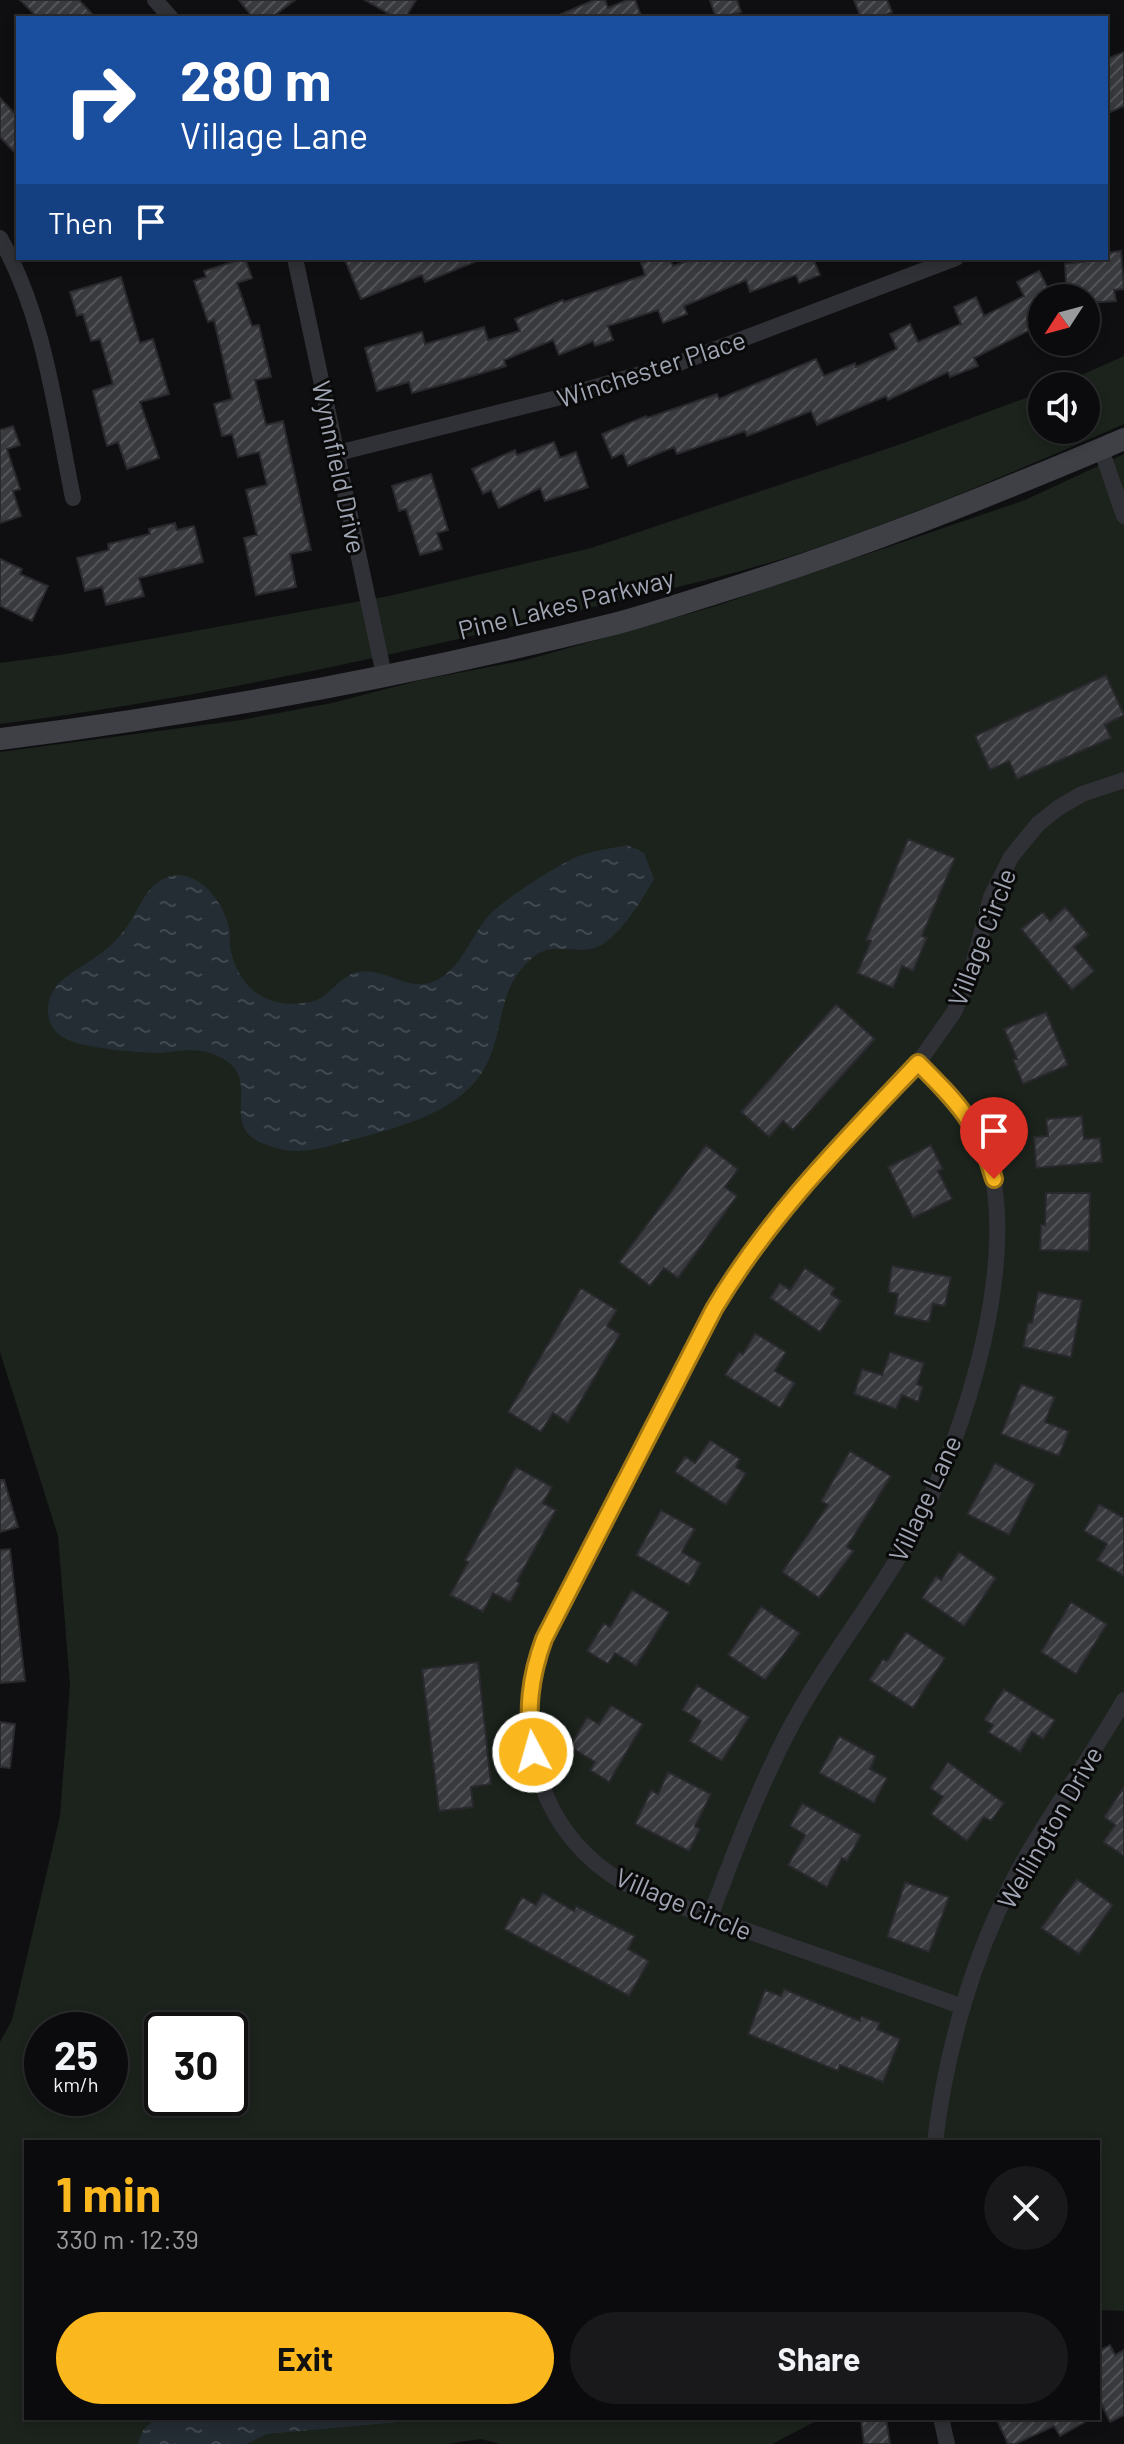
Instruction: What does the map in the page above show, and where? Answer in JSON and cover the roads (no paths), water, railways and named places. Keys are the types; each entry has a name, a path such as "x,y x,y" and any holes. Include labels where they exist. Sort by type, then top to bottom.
{"street":[{"path":"155,0 169,16"},
{"path":"0,238 17,270 34,314 73,498"},
{"name":"Wynnfield Drive","path":"295,260 384,675"},
{"name":"Winchester Place","path":"338,453 547,401 679,363 951,260"},
{"name":"Pine Lakes Parkway","path":"0,739 179,713 384,675 620,622 774,575 936,517 1124,439"},
{"path":"1101,449 1124,516"},
{"name":"Village Circle","path":"963,2007 710,1917 624,1883 594,1862 569,1835 551,1805 533,1752 528,1716 533,1673 544,1639 726,1289 753,1248 801,1187 918,1063 943,1028 962,995 991,897 1011,857 1030,833 1058,808 1082,794 1124,780"},
{"name":"Village Lane","path":"710,1917 748,1816 790,1728 817,1681 897,1561 928,1504 952,1443 976,1367 990,1303 997,1243 998,1212 994,1179 974,1126 954,1099 918,1063"},
{"name":"Wellington Drive","path":"935,2140 944,2086 963,2007 987,1939 1017,1873 1124,1700"},
{"path":"941,2420 947,2444"}],"water":[{"path":"627,845 644,853 654,879 619,930 591,949 552,949 530,960 511,985 491,1054 473,1084 443,1108 388,1130 310,1150 292,1151 272,1147 249,1135 243,1124 241,1085 237,1072 227,1061 201,1051 151,1053 79,1044 60,1035 49,1019 51,994 60,982 112,944 150,889 161,880 173,876 195,880 213,895 226,917 235,966 250,987 270,1000 296,1004 317,1000 344,978 357,972 379,973 410,983 431,983 456,965 486,919 514,895 572,859"},
{"path":"154,2420 421,2420 267,2434 246,2444 138,2444 143,2430"}]}
